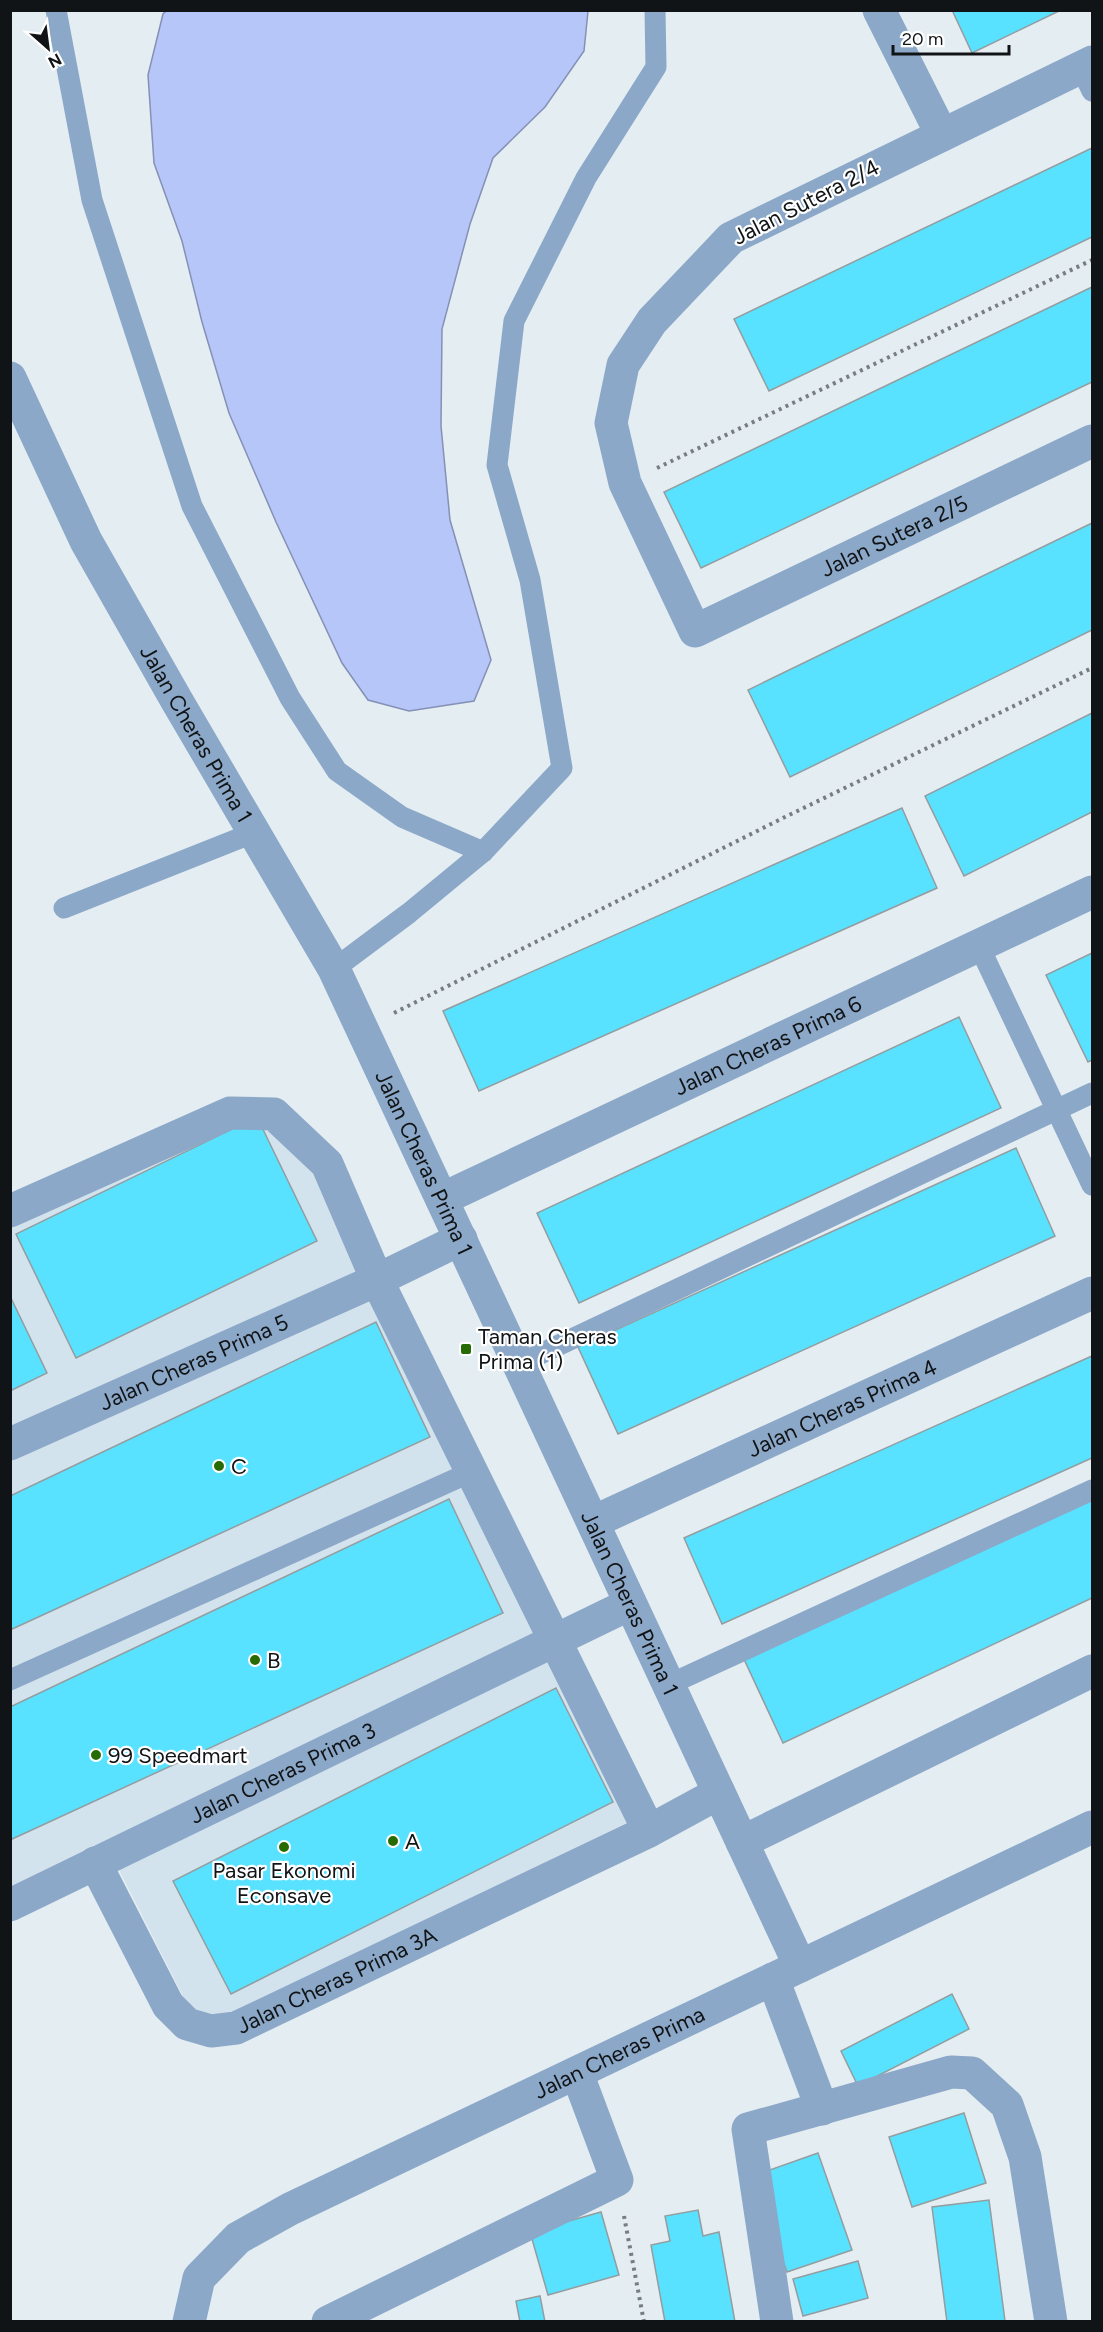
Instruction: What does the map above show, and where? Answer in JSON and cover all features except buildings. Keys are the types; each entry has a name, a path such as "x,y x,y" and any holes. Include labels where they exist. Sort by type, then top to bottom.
{"street":[{"path":"879,10 942,135"},
{"name":"Jalan Sutera 2/4","path":"694,631 625,483 611,423 623,365 652,321 690,278 731,238 942,135 1089,74"},
{"name":"Jalan Cheras Prima 1","path":"10,378 86,541 334,969 363,1029 742,1842 786,1973 787,2014 818,2097"},
{"name":"Jalan Sutera 2/5","path":"694,631 1092,441"},
{"name":"Jalan Cheras Prima 6","path":"442,1199 1092,892"},
{"path":"10,1211 230,1113 274,1114 327,1164 377,1280 649,1831"},
{"name":"Jalan Cheras Prima 5","path":"10,1444 377,1280 461,1239"},
{"name":"Jalan Cheras Prima 4","path":"593,1522 1092,1293"},
{"name":"Jalan Cheras Prima 3","path":"10,1905 630,1604"},
{"path":"742,1842 1092,1671"},
{"name":"Jalan Cheras Prima 3A","path":"95,1863 168,2005 187,2024 211,2031 236,2028 649,1831 719,1793"},
{"name":"Jalan Cheras Prima","path":"189,2322 199,2278 238,2238 290,2210 1092,1827"},
{"path":"777,2322 748,2128 818,2097 843,2100 951,2072 972,2073 1007,2105 1025,2157 1051,2322"},
{"path":"328,2322 613,2169 577,2073"}],"lane":[{"path":"56,10 92,200 192,506 290,698 337,771 402,817 483,852"},
{"path":"334,969 409,913 483,852 562,768 530,580 497,465 514,321 586,178 656,67 655,10"},
{"path":"64,908 253,832"},
{"path":"979,946 1092,1185"},
{"path":"519,1364 1092,1093"},
{"path":"10,1680 471,1472"},
{"path":"668,1685 1092,1490"}],"path":[{"path":"625,483 1092,260"},
{"path":"363,1029 774,822 1092,668"},
{"path":"613,2169 644,2322"}],"shaded area":[{"path":"230,1125 273,1129 316,1172 628,1822 232,2015 206,2016 188,2006 106,1844 11,1890 11,1225"}],"water":[{"path":"166,11 588,11 584,51 545,107 493,158 470,224 442,329 441,426 450,520 491,660 474,701 409,711 368,700 342,663 276,522 229,413 202,322 182,241 154,163 148,75 163,14"}],"place":[{"name":"Taman Cheras Prima (1)","path":"466,1349"},
{"name":"C","path":"219,1466"},
{"name":"B","path":"255,1660"},
{"name":"99 Speedmart","path":"96,1755"},
{"name":"A","path":"393,1841"},
{"name":"Pasar Ekonomi Econsave","path":"284,1847"}]}
